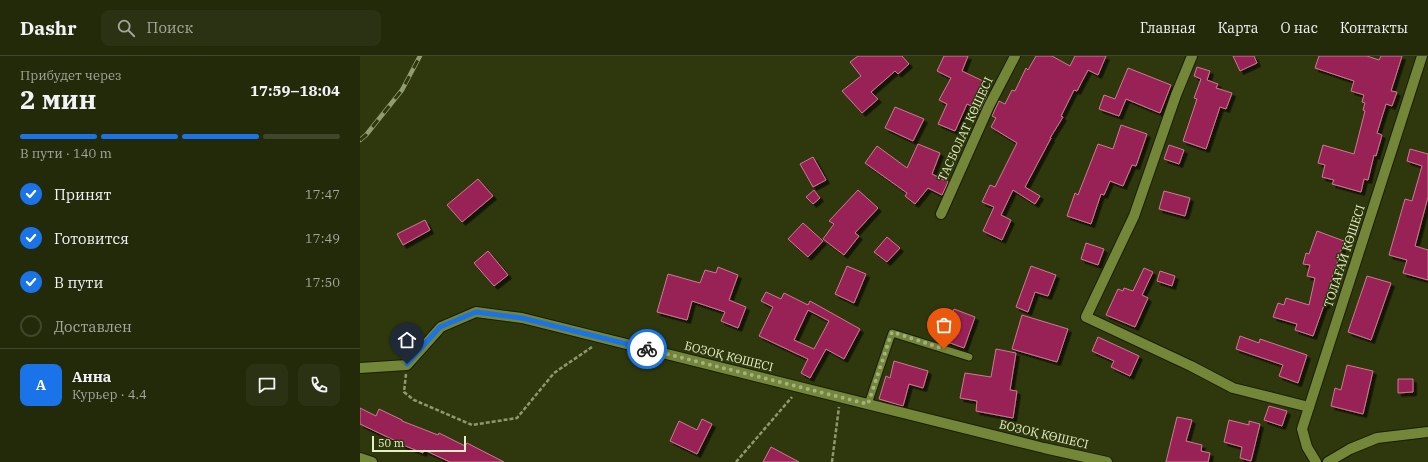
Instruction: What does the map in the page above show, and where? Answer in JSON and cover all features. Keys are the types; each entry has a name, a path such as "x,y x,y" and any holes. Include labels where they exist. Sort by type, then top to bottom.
{"street":[{"name":"ТАСБОЛАТ КӨШЕСІ","path":"941,214 989,106 1015,56"},
{"path":"1192,56 1176,95 1134,216 1086,317 1191,366 1233,388 1308,407"},
{"name":"ТОЛАҒАЙ КӨШЕСІ","path":"1316,462 1307,447 1302,429 1422,56"},
{"name":"БОЗОҚ КӨШЕСІ","path":"407,364 440,327 476,312 522,318 1044,448 1108,462"},
{"path":"360,368 407,364"},
{"path":"1328,462 1350,449 1377,438 1428,432"},
{"path":"360,458 372,462"}],"lane":[{"path":"868,404 892,332 969,357"}],"path":[{"path":"407,364 404,392 414,400 472,425 517,418 554,373 604,339"},
{"path":"736,462 800,387"},
{"path":"832,462 841,397"}],"building":[{"path":"858,56 902,56 909,64 898,74 895,71 871,92 878,99 862,113 842,91 861,76 850,62"},
{"path":"944,56 968,56 962,71 983,81 978,91 987,96 980,110 967,104 955,131 938,124 947,104 939,100 951,78 937,71"},
{"path":"1036,56 1052,56 1070,66 1075,56 1106,56 1098,75 1088,70 1077,91 1074,90 1061,116 1063,117 1050,138 1025,187 1040,196 1035,204 1013,190 1001,215 1011,220 1002,240 983,231 994,207 982,202 990,185 995,187 1017,143 991,127 996,118 992,116 999,101 1005,104 1012,90 1015,91 1026,68 1028,70"},
{"path":"1233,56 1254,56 1257,63 1240,71"},
{"path":"1319,56 1367,56 1379,60 1381,56 1402,56 1391,91 1397,92 1392,106 1386,104 1377,133 1382,135 1376,156 1374,155 1368,180 1364,179 1361,192 1332,184 1334,180 1322,177 1325,165 1318,163 1323,145 1354,154 1365,111 1363,110 1365,103 1362,102 1364,95 1351,91 1354,81 1315,68"},
{"path":"1197,67 1210,71 1207,80 1218,84 1216,88 1232,93 1226,109 1220,107 1206,149 1183,141 1197,99 1194,98 1201,79 1194,76"},
{"path":"1128,68 1171,85 1160,113 1126,99 1119,116 1099,109 1104,95 1115,99"},
{"path":"895,107 924,119 913,141 885,128"},
{"path":"1121,125 1147,134 1136,166 1132,165 1123,186 1110,181 1104,195 1101,194 1091,224 1067,216 1075,193 1078,195 1098,144 1113,149"},
{"path":"918,144 940,153 932,174 948,182 942,195 928,188 915,204 905,196 907,193 865,163 877,146 907,168"},
{"path":"1169,145 1184,150 1179,164 1164,159"},
{"path":"1410,149 1428,154 1428,197 1415,246 1428,250 1428,280 1403,273 1407,260 1389,255 1405,199 1412,201 1422,166 1407,161"},
{"path":"813,157 826,180 813,187 800,164"},
{"path":"478,179 493,196 462,222 447,205"},
{"path":"814,190 820,198 813,204 806,197"},
{"path":"858,190 878,208 855,233 859,236 844,255 823,239 834,224 829,221"},
{"path":"1164,191 1190,198 1185,216 1159,209"},
{"path":"425,220 430,230 403,245 397,234"},
{"path":"803,223 823,241 808,257 788,239"},
{"path":"1317,231 1344,241 1331,281 1326,305 1324,305 1313,336 1295,330 1297,324 1273,317 1278,303 1284,305 1286,298 1309,305 1315,278 1307,276 1310,265 1303,264 1306,253 1309,254"},
{"path":"887,237 900,248 887,262 874,252"},
{"path":"1086,243 1104,249 1098,265 1081,259"},
{"path":"488,251 508,275 494,286 474,263"},
{"path":"847,266 866,274 854,303 835,294"},
{"path":"1031,266 1056,275 1048,296 1035,292 1028,312 1016,307"},
{"path":"718,267 738,275 729,300 746,307 738,328 721,321 725,312 692,301 687,320 657,312 668,274 700,283 705,270 716,273"},
{"path":"1144,268 1153,272 1142,295 1148,298 1135,327 1106,315 1118,289 1123,291 1124,288 1133,291"},
{"path":"1160,271 1175,276 1172,286 1157,281"},
{"path":"1367,276 1391,283 1371,340 1348,332"},
{"path":"766,292 781,299 784,293 808,305 810,301 860,329 844,359 826,349 810,378 801,373 808,359 759,336 773,307 761,301","holes":["808,310 829,321 814,349 794,340"]},
{"path":"954,309 975,317 964,348 942,340"},
{"path":"1022,315 1068,329 1057,362 1012,349"},
{"path":"1240,336 1259,343 1260,339 1307,355 1298,383 1279,376 1283,365 1236,349"},
{"path":"1098,337 1139,356 1130,376 1111,367 1114,361 1092,351"},
{"path":"996,349 1016,353 1010,390 1017,391 1013,418 976,411 977,401 960,398 965,373 991,377"},
{"path":"894,361 928,371 923,388 909,384 903,406 879,399 886,376 890,378"},
{"path":"1347,365 1373,371 1363,414 1331,406 1335,388 1341,390"},
{"path":"1398,379 1413,379 1413,392 1398,393"},
{"path":"1269,406 1287,411 1282,426 1264,420"},
{"path":"360,408 376,416 379,409 402,421 438,435 439,433 465,446 467,443 504,462 450,462 424,450 423,453 398,443 360,424"},
{"path":"1177,417 1192,420 1186,441 1202,445 1201,451 1210,453 1208,462 1166,462"},
{"path":"702,419 712,424 697,454 670,441 679,421 697,430"},
{"path":"1229,420 1249,425 1249,421 1260,424 1251,461 1240,458 1242,447 1224,442"},
{"path":"771,447 799,462 763,462"}],"railway":[{"path":"360,140 366,135 402,90 420,56"}],"way so far":[{"path":"647,349 868,404 892,332 944,349"}],"route":[{"path":"407,364 440,327 476,312 522,318 647,349"}]}
